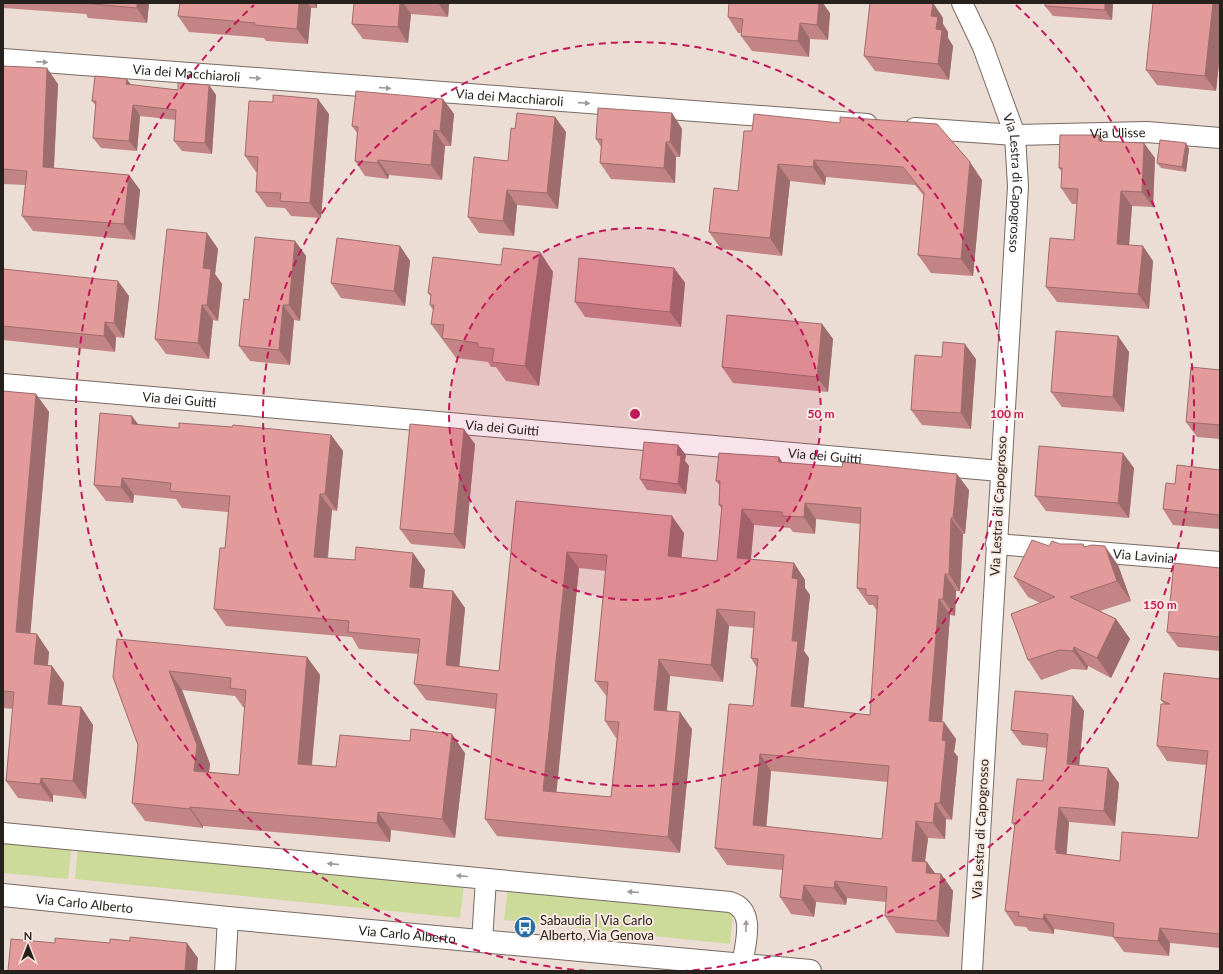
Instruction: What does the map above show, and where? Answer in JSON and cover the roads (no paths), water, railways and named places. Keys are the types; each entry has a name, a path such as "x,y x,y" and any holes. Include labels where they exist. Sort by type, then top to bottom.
{"street":[{"name":"Via Lestra di Capogrosso","path":"962,3 983,47 1015,135 1018,186 1000,471 972,971"},
{"name":"Via dei Macchiaroli","path":"3,59 1015,135"},
{"name":"Via Ulisse","path":"1015,135 1147,132 1220,138"},
{"name":"Via dei Guitti","path":"3,384 1000,471"},
{"name":"Via Lavinia","path":"996,544 1220,562"},
{"path":"3,833 722,901 738,904 743,909 747,922 750,967"},
{"path":"482,941 486,879"},
{"name":"Via Carlo Alberto","path":"3,895 228,918 750,967 810,971"},
{"path":"226,971 228,918"}],"place":[{"name":"Sabaudia | Via Carlo Alberto, Via Genova","path":"525,927"}]}
